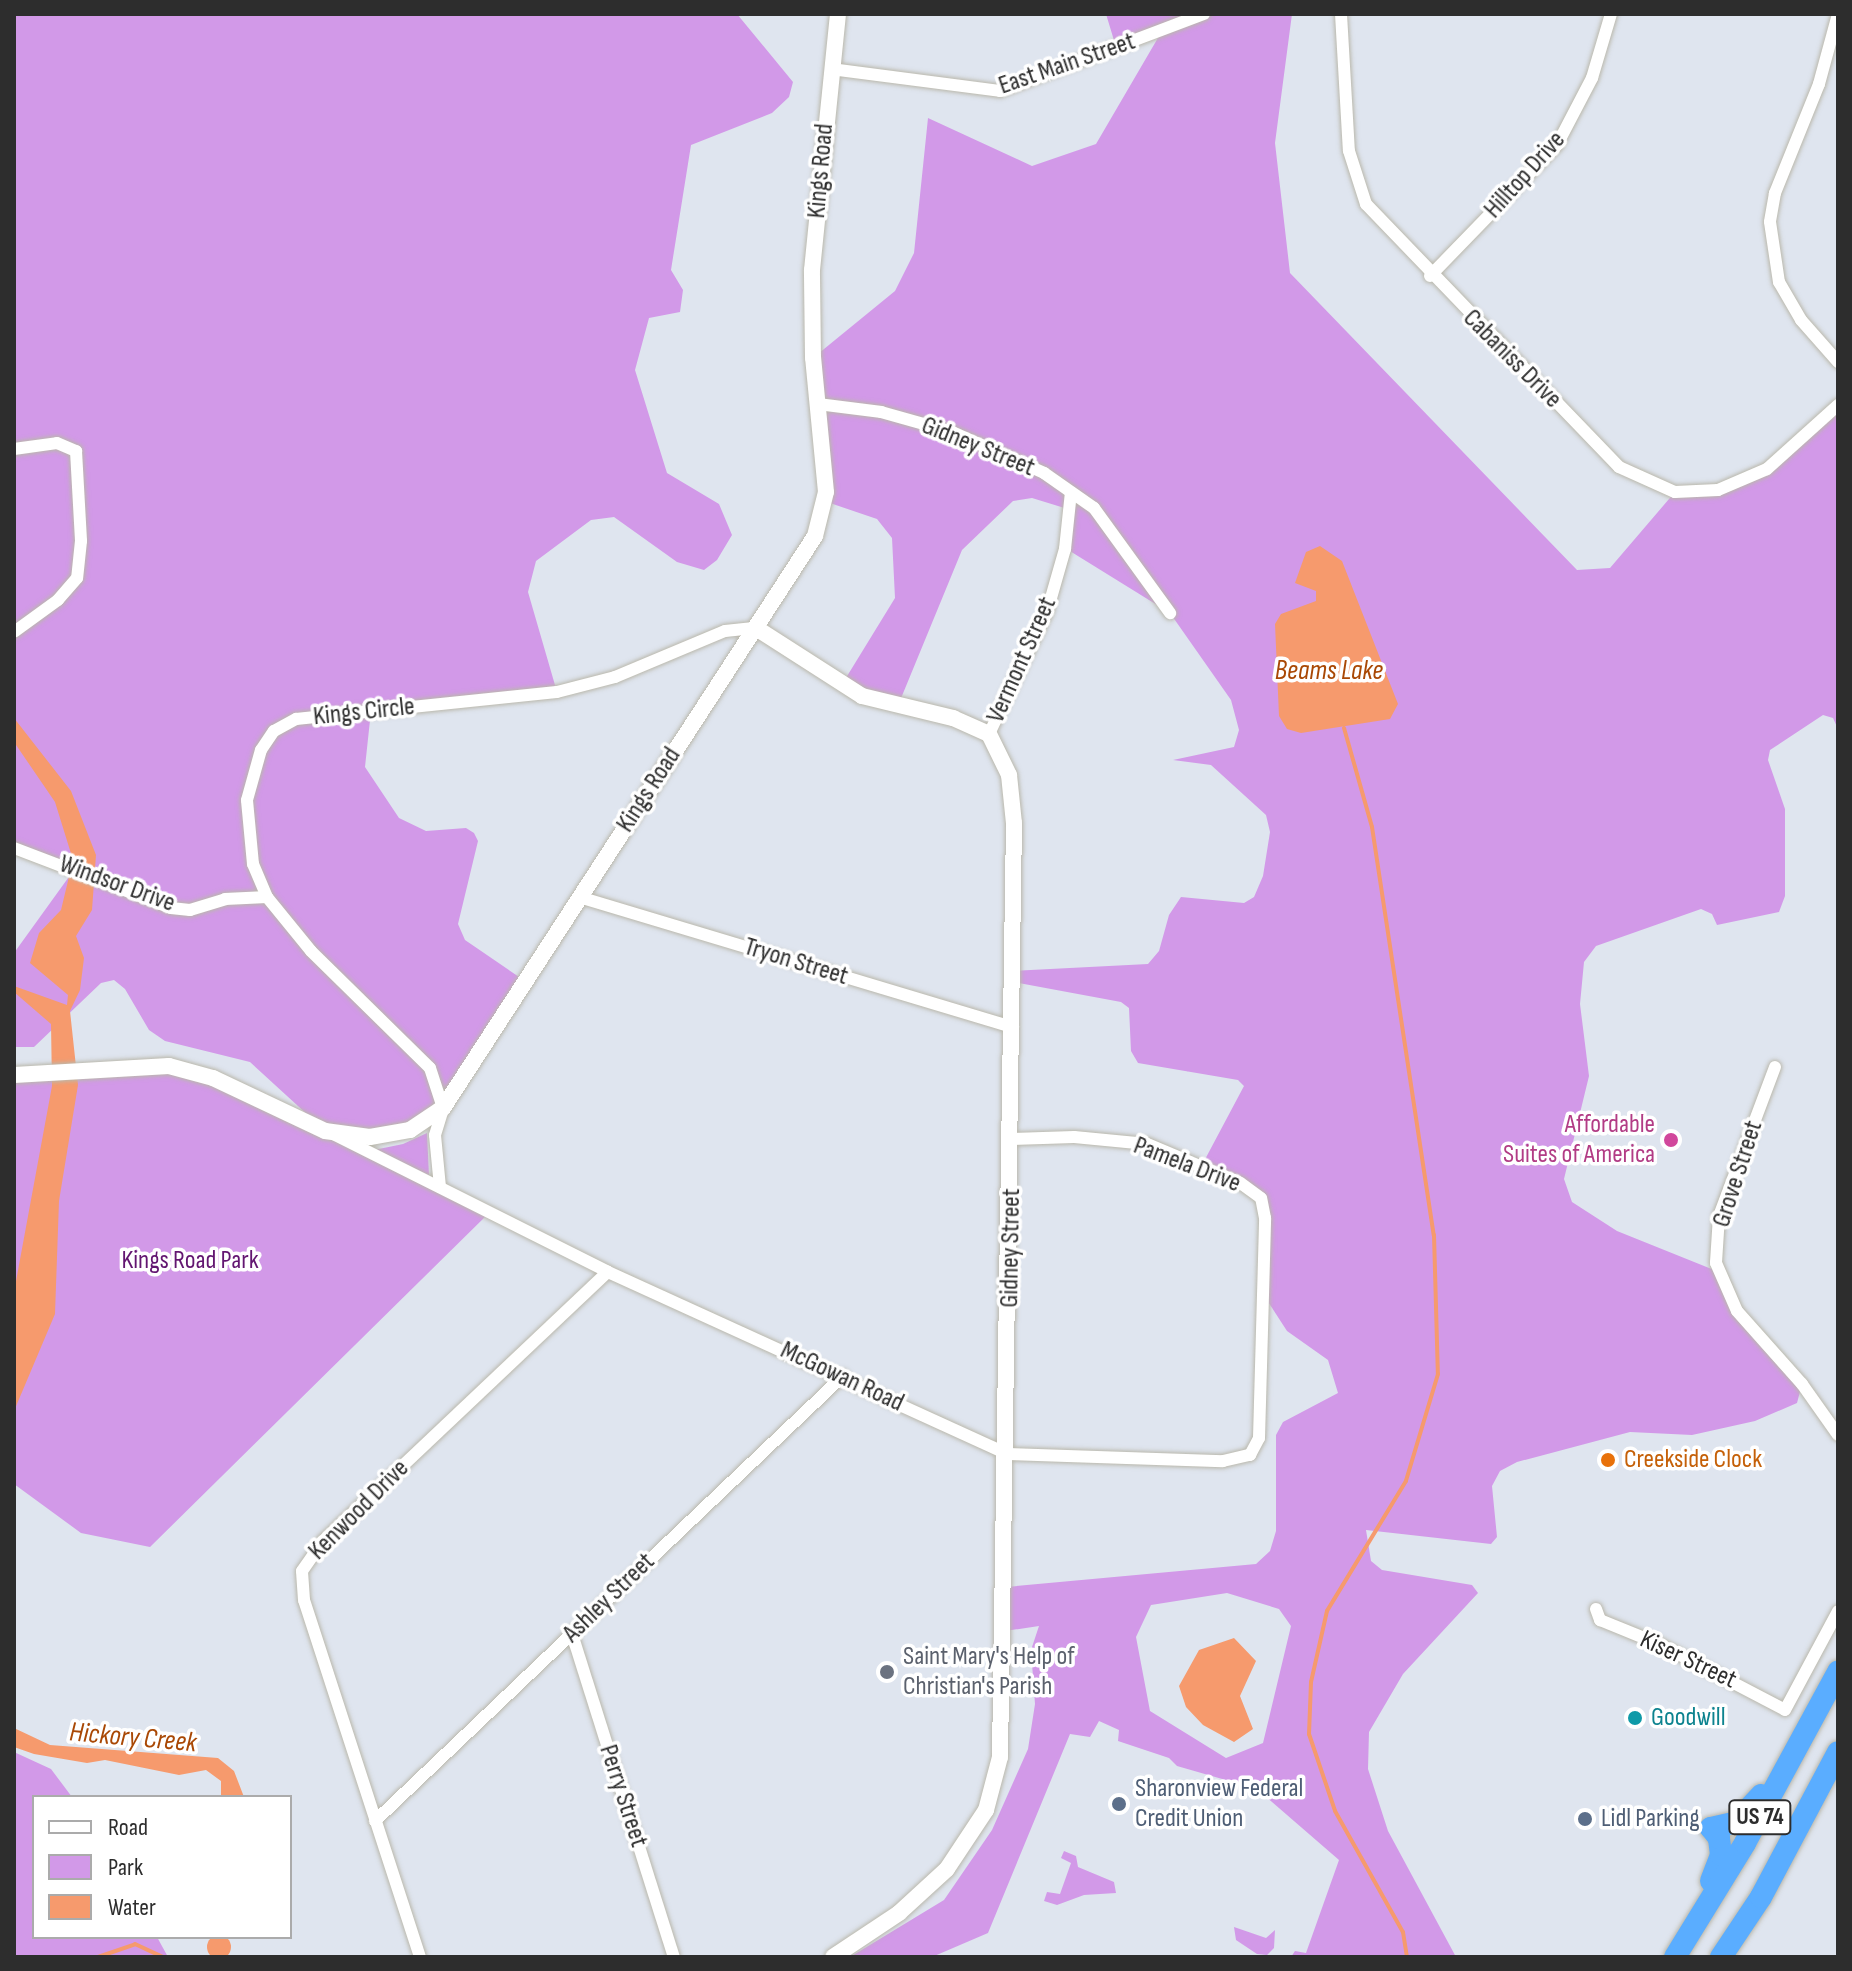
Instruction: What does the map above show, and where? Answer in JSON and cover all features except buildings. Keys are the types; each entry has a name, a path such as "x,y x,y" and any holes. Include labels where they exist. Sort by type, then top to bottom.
{"highway":[{"name":"US 74","path":"1674,1957 1800,1745 1838,1672"},
{"path":"1674,1957 1720,1862 1721,1841 1711,1828 1727,1827 1747,1813 1791,1748 1800,1745"},
{"name":"US 74","path":"1721,1957 1761,1897 1838,1752"}],"street":[{"name":"Kings Road","path":"14,1075 99,1067 193,1071 325,1131 380,1137 410,1130 443,1108 801,562 823,513 812,270 838,14"},
{"name":"East Main Street","path":"831,69 1000,91 1204,14"},
{"name":"Cabaniss Drive","path":"1341,14 1349,151 1357,185 1366,204 1430,276 1619,467 1655,487 1697,493 1745,481 1767,469 1838,405"},
{"name":"Hilltop Drive","path":"1430,276 1557,145 1592,78 1611,14"},
{"path":"1838,14 1819,84 1775,193 1770,222 1779,282 1801,320 1838,362"},
{"name":"Gidney Street","path":"818,404 881,412 952,432 1044,473 1110,527 1170,613"},
{"path":"14,449 57,443 76,451 81,541 77,578 58,600 14,632"},
{"name":"Vermont Street","path":"989,734 1047,612 1065,549 1071,492"},
{"path":"756,628 862,696 953,718 989,734"},
{"name":"Kings Circle","path":"443,1108 422,1056 311,951 267,897 249,849 247,800 261,750 285,725 324,715 557,692 615,677 725,631 756,628"},
{"name":"Gidney Street","path":"833,1957 932,1884 976,1829 993,1792 1005,1691 1014,823 1004,757 989,734"},
{"name":"Windsor Drive","path":"14,848 105,879 171,908 190,910 225,899 267,897"},
{"name":"Tryon Street","path":"579,897 1013,1027"},
{"name":"Grove Street","path":"1775,1067 1719,1216 1716,1263 1737,1311 1802,1384 1838,1435"},
{"path":"440,1187 435,1135 443,1108"},
{"name":"McGowan Road","path":"325,1131 608,1272 843,1376 1008,1454 1223,1461 1247,1457 1259,1438"},
{"name":"Pamela Drive","path":"1012,1139 1074,1137 1147,1144 1240,1183 1261,1198 1265,1218 1259,1438"},
{"name":"Kenwood Drive","path":"420,1957 304,1600 302,1571 322,1542 608,1272"},
{"name":"Ashley Street","path":"375,1821 843,1376"},
{"name":"Kiser Street","path":"1596,1609 1600,1620 1659,1644 1785,1710 1838,1611"},
{"name":"Perry Street","path":"572,1634 674,1957"}],"green space":[{"name":"Kings Road Park","path":"14,14 737,14 793,82 789,97 772,113 691,145 671,270 683,290 680,312 649,318 635,370 667,473 719,504 732,535 717,560 704,570 677,562 614,517 591,520 536,561 528,592 557,692 371,711 365,767 399,818 426,831 466,828 474,833 478,841 458,924 465,940 525,981 420,1125 347,1135 489,1213 150,1547 81,1533 14,1484 14,1075 169,1066 322,1128 250,1062 165,1041 149,1030 125,989 114,980 101,983 34,1047 14,1047 14,953 76,867 14,847"},
{"path":"1106,14 1292,14 1275,143 1290,273 1577,570 1610,568 1675,492 1747,480 1838,405 1838,729 1833,718 1823,715 1770,750 1768,760 1785,809 1785,896 1779,912 1717,925 1712,914 1701,909 1596,946 1584,962 1580,1004 1589,1076 1564,1179 1572,1202 1617,1231 1719,1272 1729,1298 1802,1384 1797,1403 1755,1421 1692,1435 1630,1432 1517,1462 1500,1471 1492,1486 1497,1537 1491,1544 1366,1530 1371,1561 1382,1570 1472,1585 1478,1593 1403,1674 1369,1732 1368,1769 1388,1831 1456,1957 1291,1957 1295,1951 1306,1953 1339,1860 1257,1789 1177,1766 1169,1758 1118,1741 1119,1730 1099,1721 1090,1737 1070,1734 988,1933 932,1957 850,1957 944,1900 992,1830 1028,1749 1035,1704 1031,1650 1039,1626 1005,1631 1006,1587 1256,1564 1270,1551 1276,1531 1276,1435 1283,1422 1338,1393 1328,1360 1287,1331 1263,1294 1261,1198 1202,1165 1244,1086 1238,1080 1138,1063 1131,1051 1129,1008 1121,1002 1013,982 1013,971 1148,964 1159,951 1169,915 1181,897 1244,903 1254,897 1263,876 1270,832 1266,815 1211,765 1173,760 1234,747 1239,730 1231,700 1170,613 1065,548 1071,510 1032,498 1013,501 962,550 897,708 841,686 895,598 892,538 877,519 824,501 813,358 895,291 914,253 928,118 1032,166 1096,144 1162,31 1116,47","holes":["1227,1593 1279,1609 1291,1626 1263,1743 1226,1758 1150,1711 1136,1637 1151,1605"]},
{"path":"427,1133 429,1175 374,1150 403,1144"},
{"path":"14,1752 51,1769 70,1795 32,1795 32,1939 158,1939 168,1957 14,1957"},
{"path":"1064,1851 1076,1856 1078,1867 1114,1882 1116,1893 1084,1895 1057,1905 1044,1901 1047,1892 1060,1894 1071,1863 1061,1858"},
{"path":"1234,1927 1266,1938 1275,1930 1274,1948 1267,1955 1257,1954 1236,1940"}],"water":[{"name":"Beams Lake","path":"1320,546 1342,561 1398,704 1390,719 1301,733 1287,729 1279,716 1275,624 1281,614 1316,601 1316,591 1295,583 1306,552"},
{"path":"14,718 71,791 96,855 92,910 76,936 84,958 80,990 70,1011 78,1085 59,1201 55,1314 14,1411 14,1292 52,1086 51,1024 14,992 14,986 67,1005 68,995 30,963 39,933 61,910 73,860 55,802 14,742"},
{"path":"1234,1638 1256,1661 1240,1696 1253,1729 1234,1742 1203,1725 1186,1707 1179,1686 1199,1650"},
{"name":"Hickory Creek","path":"14,1728 50,1745 218,1758 234,1771 243,1795 221,1795 221,1781 206,1770 179,1775 105,1760 87,1763 34,1754 14,1747"},
{"path":"211,1939 227,1939 230,1951 223,1958 215,1958 208,1951"}],"waterway":[{"path":"1344,728 1372,827 1434,1235 1438,1374 1406,1481 1327,1611 1311,1682 1309,1734 1335,1811 1403,1932 1407,1957"},
{"path":"98,1957 135,1944 163,1957"}],"place":[{"name":"Affordable Suites of America","path":"1671,1140"},
{"name":"Creekside Clock","path":"1608,1460"},
{"name":"Saint Mary's Help of Christian's Parish","path":"887,1672"},
{"name":"Goodwill","path":"1635,1718"},
{"name":"Sharonview Federal Credit Union","path":"1119,1804"},
{"name":"Lidl Parking","path":"1585,1819"}]}
